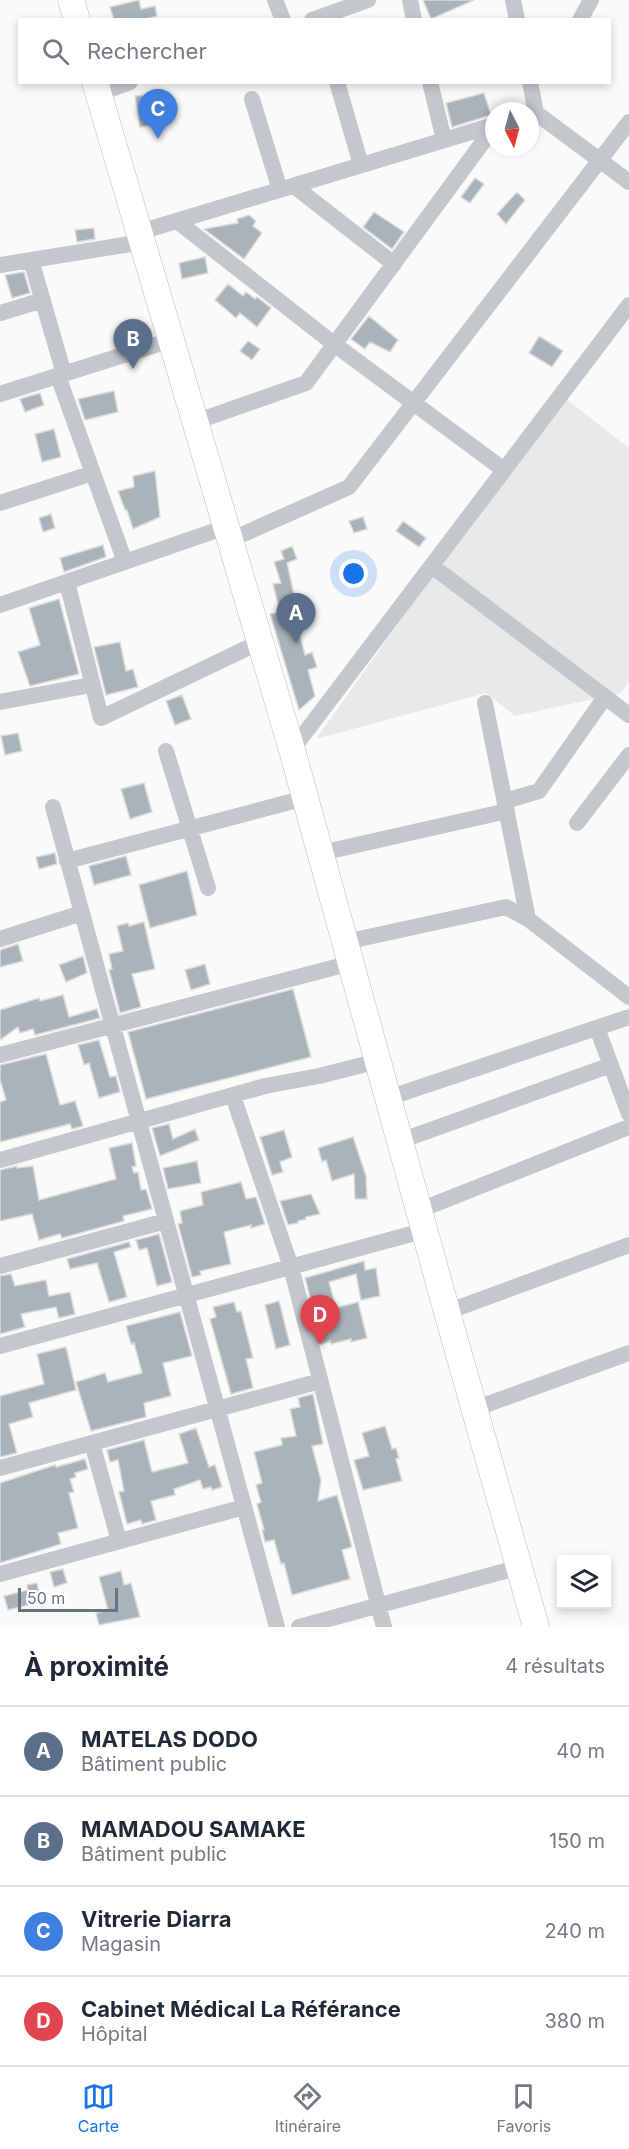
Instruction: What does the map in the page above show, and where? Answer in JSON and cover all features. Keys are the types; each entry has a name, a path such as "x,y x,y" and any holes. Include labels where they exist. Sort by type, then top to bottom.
{"main road":[{"path":"96,88 306,798 536,1627"}],"street":[{"path":"275,0 282,18"},
{"path":"319,18 368,0"},
{"path":"410,0 414,18"},
{"path":"513,0 517,18"},
{"path":"581,18 591,0"},
{"path":"96,88 119,84"},
{"path":"338,84 362,165"},
{"path":"430,84 444,140"},
{"path":"530,84 532,102"},
{"path":"252,99 287,188 394,264"},
{"path":"539,118 629,182"},
{"path":"0,605 125,562 228,534 349,487 629,122"},
{"path":"0,265 141,237 177,221 485,129"},
{"path":"195,422 306,383 485,138"},
{"path":"177,221 334,344 504,470"},
{"path":"31,260 61,375 125,562"},
{"path":"0,314 43,300"},
{"path":"292,750 629,305"},
{"path":"0,394 171,340"},
{"path":"0,503 93,473"},
{"path":"432,566 605,697 626,707"},
{"path":"67,582 101,718 260,642"},
{"path":"0,702 91,685"},
{"path":"321,853 506,806 539,791 605,697"},
{"path":"485,703 528,919"},
{"path":"166,751 208,888"},
{"path":"577,823 629,755"},
{"path":"67,861 306,798"},
{"path":"53,807 277,1627"},
{"path":"0,1055 112,1025 348,952 506,907 528,919 629,998"},
{"path":"0,939 82,913"},
{"path":"388,1098 629,1017"},
{"path":"597,1028 629,1114"},
{"path":"0,1160 265,1086 319,1076 378,1061"},
{"path":"400,1141 611,1065"},
{"path":"233,1096 291,1267 384,1627"},
{"path":"0,1346 291,1267 423,1220 629,1127"},
{"path":"0,1266 166,1221"},
{"path":"447,1312 629,1245"},
{"path":"474,1408 629,1353"},
{"path":"0,1468 320,1381"},
{"path":"93,1443 119,1541"},
{"path":"0,1574 244,1508"},
{"path":"299,1627 520,1567"}],"shaded area":[{"path":"561,395 629,448 629,682 621,693 515,716 486,693 316,739"}],"building":[{"path":"139,0 141,9 155,6 157,16 113,18 110,7"},
{"path":"423,0 474,0 433,18 431,18"},
{"path":"484,93 487,102 485,102 485,117 452,127 446,103"},
{"path":"146,95 148,110 157,108 160,123 140,127 135,96"},
{"path":"475,178 484,184 470,203 461,197"},
{"path":"517,192 525,200 506,224 497,214"},
{"path":"374,212 404,232 392,249 363,227"},
{"path":"249,215 256,221 253,226 262,233 244,259 204,229 238,223 237,219"},
{"path":"94,228 95,239 77,242 75,230"},
{"path":"205,257 208,273 182,279 179,263"},
{"path":"24,272 30,293 12,298 5,275"},
{"path":"228,284 243,296 246,292 271,308 257,327 240,313 236,318 215,300"},
{"path":"369,316 398,340 390,352 370,342 365,349 351,339"},
{"path":"539,336 563,351 552,367 529,353"},
{"path":"248,341 260,349 252,360 240,351"},
{"path":"114,391 118,412 85,420 78,399"},
{"path":"40,393 44,405 25,412 20,399"},
{"path":"54,429 61,457 42,462 35,434"},
{"path":"155,471 160,517 133,529 118,491 134,487 133,476"},
{"path":"51,514 55,528 43,532 39,518"},
{"path":"363,517 367,529 354,533 349,521"},
{"path":"403,521 426,538 419,547 396,531"},
{"path":"103,545 106,557 64,572 60,558"},
{"path":"292,546 297,559 287,563 297,608 293,609 305,655 312,652 317,667 308,670 315,696 299,710 270,614 280,612 273,584 281,583 274,562 284,559 281,551"},
{"path":"59,599 79,674 30,686 18,652 40,645 29,608"},
{"path":"120,642 126,671 133,669 138,687 106,695 94,647"},
{"path":"182,695 191,719 175,725 166,701"},
{"path":"18,733 22,751 5,755 1,736"},
{"path":"144,783 152,812 130,819 121,789"},
{"path":"55,853 57,864 39,869 36,857"},
{"path":"126,856 131,875 94,885 89,866"},
{"path":"187,871 197,915 150,928 139,885"},
{"path":"144,922 155,969 132,974 141,1007 120,1013 109,970 112,969 109,954 123,951 117,926"},
{"path":"18,944 23,961 0,967 0,950"},
{"path":"83,956 87,973 66,982 59,965"},
{"path":"205,964 210,984 191,990 185,970"},
{"path":"293,989 311,1057 146,1099 128,1032"},
{"path":"63,995 69,1017 97,1009 100,1018 35,1035 33,1029 20,1033 18,1027 0,1040 0,1010 39,998 40,1001"},
{"path":"99,1040 110,1077 116,1076 120,1092 99,1098 89,1063 84,1065 78,1045"},
{"path":"46,1054 60,1105 75,1101 83,1126 72,1129 70,1124 0,1142 0,1102 6,1100 0,1080 0,1065"},
{"path":"169,1124 173,1139 195,1129 199,1140 160,1156 152,1128"},
{"path":"284,1130 292,1157 280,1162 283,1172 272,1175 260,1137"},
{"path":"353,1137 366,1176 367,1199 355,1199 354,1174 332,1181 326,1160 322,1162 318,1148"},
{"path":"132,1143 136,1166 132,1167 134,1173 138,1172 141,1190 146,1189 152,1209 123,1216 124,1221 62,1238 60,1234 39,1240 32,1214 0,1221 0,1170 17,1166 17,1168 33,1166 39,1200 116,1179 109,1148"},
{"path":"197,1161 201,1183 168,1189 163,1168"},
{"path":"241,1182 246,1199 256,1197 265,1224 224,1232 231,1264 200,1271 201,1275 192,1277 178,1224 182,1223 180,1211 203,1205 201,1192"},
{"path":"311,1194 320,1214 288,1225 280,1201"},
{"path":"159,1234 172,1282 157,1286 147,1248 139,1250 136,1240"},
{"path":"129,1242 131,1247 114,1252 127,1297 109,1302 97,1263 70,1269 67,1259"},
{"path":"364,1261 365,1270 376,1268 380,1296 361,1300 356,1274 329,1282 336,1308 358,1302 367,1338 331,1344 330,1341 322,1344 305,1278"},
{"path":"11,1274 15,1286 46,1280 49,1296 70,1292 75,1314 59,1318 56,1307 21,1314 25,1327 0,1334 0,1276"},
{"path":"279,1301 290,1345 276,1349 265,1305"},
{"path":"234,1302 237,1312 241,1311 253,1358 246,1359 253,1388 231,1394 210,1319 216,1317 213,1307"},
{"path":"180,1312 192,1356 163,1363 171,1396 144,1403 146,1417 91,1431 76,1382 105,1373 108,1382 142,1373 134,1343 131,1344 126,1326"},
{"path":"66,1347 76,1390 29,1403 33,1417 9,1424 17,1453 0,1457 0,1396 44,1384 37,1354"},
{"path":"313,1394 323,1444 312,1446 321,1480 318,1501 337,1495 352,1547 342,1550 350,1579 292,1595 284,1563 281,1564 274,1540 265,1542 257,1504 261,1502 256,1485 262,1483 254,1452 282,1445 281,1438 296,1436 290,1409 300,1407 298,1398"},
{"path":"385,1426 392,1449 396,1448 399,1458 396,1459 402,1481 363,1490 354,1460 369,1456 362,1433"},
{"path":"196,1428 209,1467 215,1465 222,1487 212,1490 211,1487 203,1489 200,1480 174,1489 175,1495 151,1501 156,1520 142,1524 141,1520 127,1524 119,1492 124,1491 118,1460 110,1462 107,1450 144,1440 152,1472 188,1463 179,1434"},
{"path":"85,1459 88,1469 75,1473 76,1477 70,1479 74,1492 69,1493 78,1528 58,1533 61,1544 0,1563 0,1483 55,1465 56,1467"},
{"path":"63,1569 67,1583 54,1587 50,1572"},
{"path":"121,1571 124,1585 131,1583 140,1617 99,1625 96,1613 108,1610 99,1577"},
{"path":"37,1583 41,1602 8,1610 4,1596 28,1590 27,1585"}],"place":[{"name":"Vitrerie Diarra","path":"158,139"},
{"name":"MAMADOU SAMAKE","path":"133,369"},
{"name":"MATELAS DODO","path":"296,643"},
{"name":"Cabinet Médical La Référance","path":"320,1345"}]}
